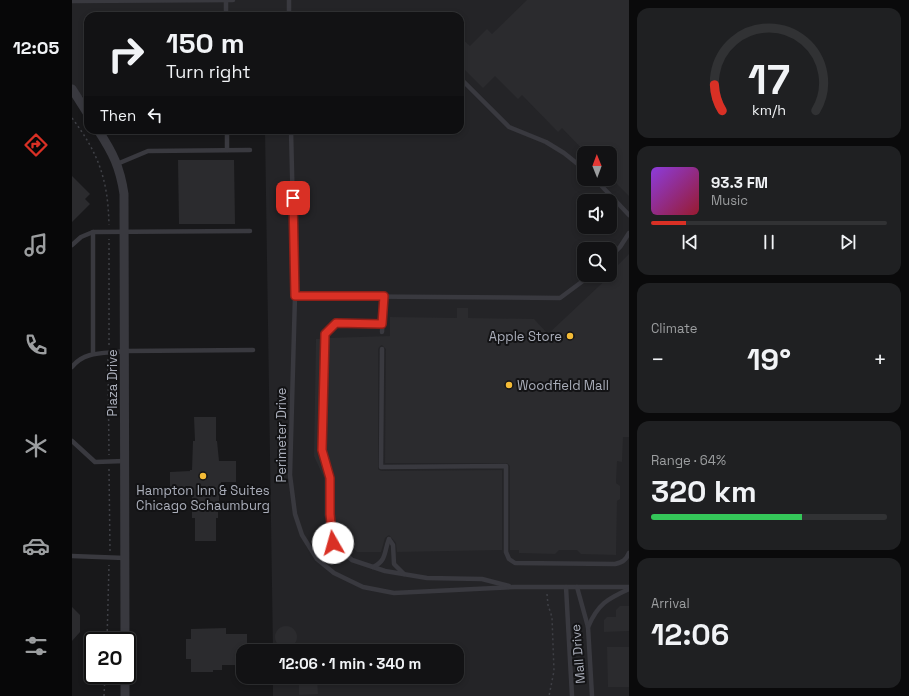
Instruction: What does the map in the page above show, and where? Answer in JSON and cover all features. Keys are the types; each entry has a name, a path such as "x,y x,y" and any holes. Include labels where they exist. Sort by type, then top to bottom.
{"street":[{"path":"72,89 84,108"},
{"name":"Plaza Drive","path":"100,134 121,174 124,194 125,632"},
{"path":"124,684 124,696"}],"lane":[{"path":"72,0 233,0"},
{"path":"226,0 226,12"},
{"path":"289,0 289,12"},
{"path":"464,82 509,127 546,142 577,163"},
{"path":"227,134 227,150"},
{"name":"Perimeter Drive","path":"292,134 295,296 290,475 295,514 302,534 317,559 334,572 363,587 394,593 514,587 629,588"},
{"path":"117,164 148,151 250,150"},
{"path":"602,186 629,215"},
{"path":"72,245 81,237 93,232 125,233 250,231"},
{"path":"93,232 93,353"},
{"path":"617,250 629,233"},
{"path":"295,296 560,298 582,282"},
{"path":"382,332 384,296"},
{"path":"382,324 336,323 325,334 322,450 330,478 330,514 333,543 352,560 385,571 427,578 482,579 514,587"},
{"path":"382,349 381,467 506,466 506,552 509,559 515,562 615,564 622,562 629,552"},
{"path":"72,367 83,356 93,353 108,354 125,351 252,350"},
{"path":"72,441 95,462 125,461"},
{"path":"373,567 380,564 385,558 389,539 393,545 394,564 404,574"},
{"path":"72,556 125,558"},
{"name":"Mall Drive","path":"566,587 572,696"},
{"name":"Mall Drive","path":"578,587 588,627 592,696"},
{"path":"588,627 593,614 600,605 612,596 629,588"}],"path":[{"path":"72,118 90,143 106,187 109,233 108,354 110,558 107,632"},
{"path":"547,601 552,617 554,671 550,696"},
{"path":"104,696 105,684"}],"shaded area":[{"path":"72,0 629,0 629,696 273,696 273,684 464,684 464,644 273,644 265,134 464,134 464,12 84,12 84,96 72,97"}],"building":[{"path":"527,0 629,0 629,196 617,184 617,146 579,146 562,128 558,132 522,95 518,99 495,76 483,88 464,69 464,41 470,46 487,29 492,34"},
{"path":"178,160 234,160 235,224 179,224"},
{"path":"72,176 90,194 85,199 90,204 72,222"},
{"name":"Woodfield Mall","path":"629,254 629,437 623,437 622,462 617,461 616,483 620,486 620,499 617,501 616,555 581,554 577,550 559,550 555,554 519,553 519,550 510,550 510,466 507,463 385,463 386,349 382,345 378,349 378,469 381,471 502,470 502,550 397,552 396,543 389,535 385,538 381,552 357,552 335,528 335,478 326,450 329,338 390,336 390,317 457,318 457,308 468,308 468,318 534,319 548,334 603,282 617,282 617,266"},
{"path":"316,339 321,339 318,451 327,479 327,519 324,516 324,478 314,456"},
{"name":"Hampton Inn & Suites Chicago Schaumburg","path":"194,417 216,417 216,441 219,461 236,461 236,482 221,482 221,492 219,492 219,511 218,518 216,518 216,541 195,541 195,518 192,518 192,492 190,492 189,488 170,488 170,472 192,470 193,441 195,441"},
{"path":"620,606 629,606 629,631 604,632 604,620 607,617 616,617 616,610"},
{"path":"72,607 80,615 80,632 72,641"},
{"path":"282,627 290,627 294,629 297,637 294,644 278,644 276,641 276,633 278,629"},
{"path":"226,628 226,634 247,634 247,644 236,644 236,665 222,665 222,670 213,670 213,672 191,672 191,659 186,659 186,639 191,639 191,629"},
{"path":"607,647 629,647 629,687 608,687"},
{"path":"299,684 317,684 318,694 299,695"}],"place":[{"name":"Apple Store","path":"570,336"},
{"name":"Woodfield Mall","path":"509,385"},
{"name":"Hampton Inn & Suites Chicago Schaumburg","path":"203,476"}],"route":[{"path":"293,198 295,296 384,296 382,324 336,323 325,334 322,450 330,478 330,514 333,543"}]}
